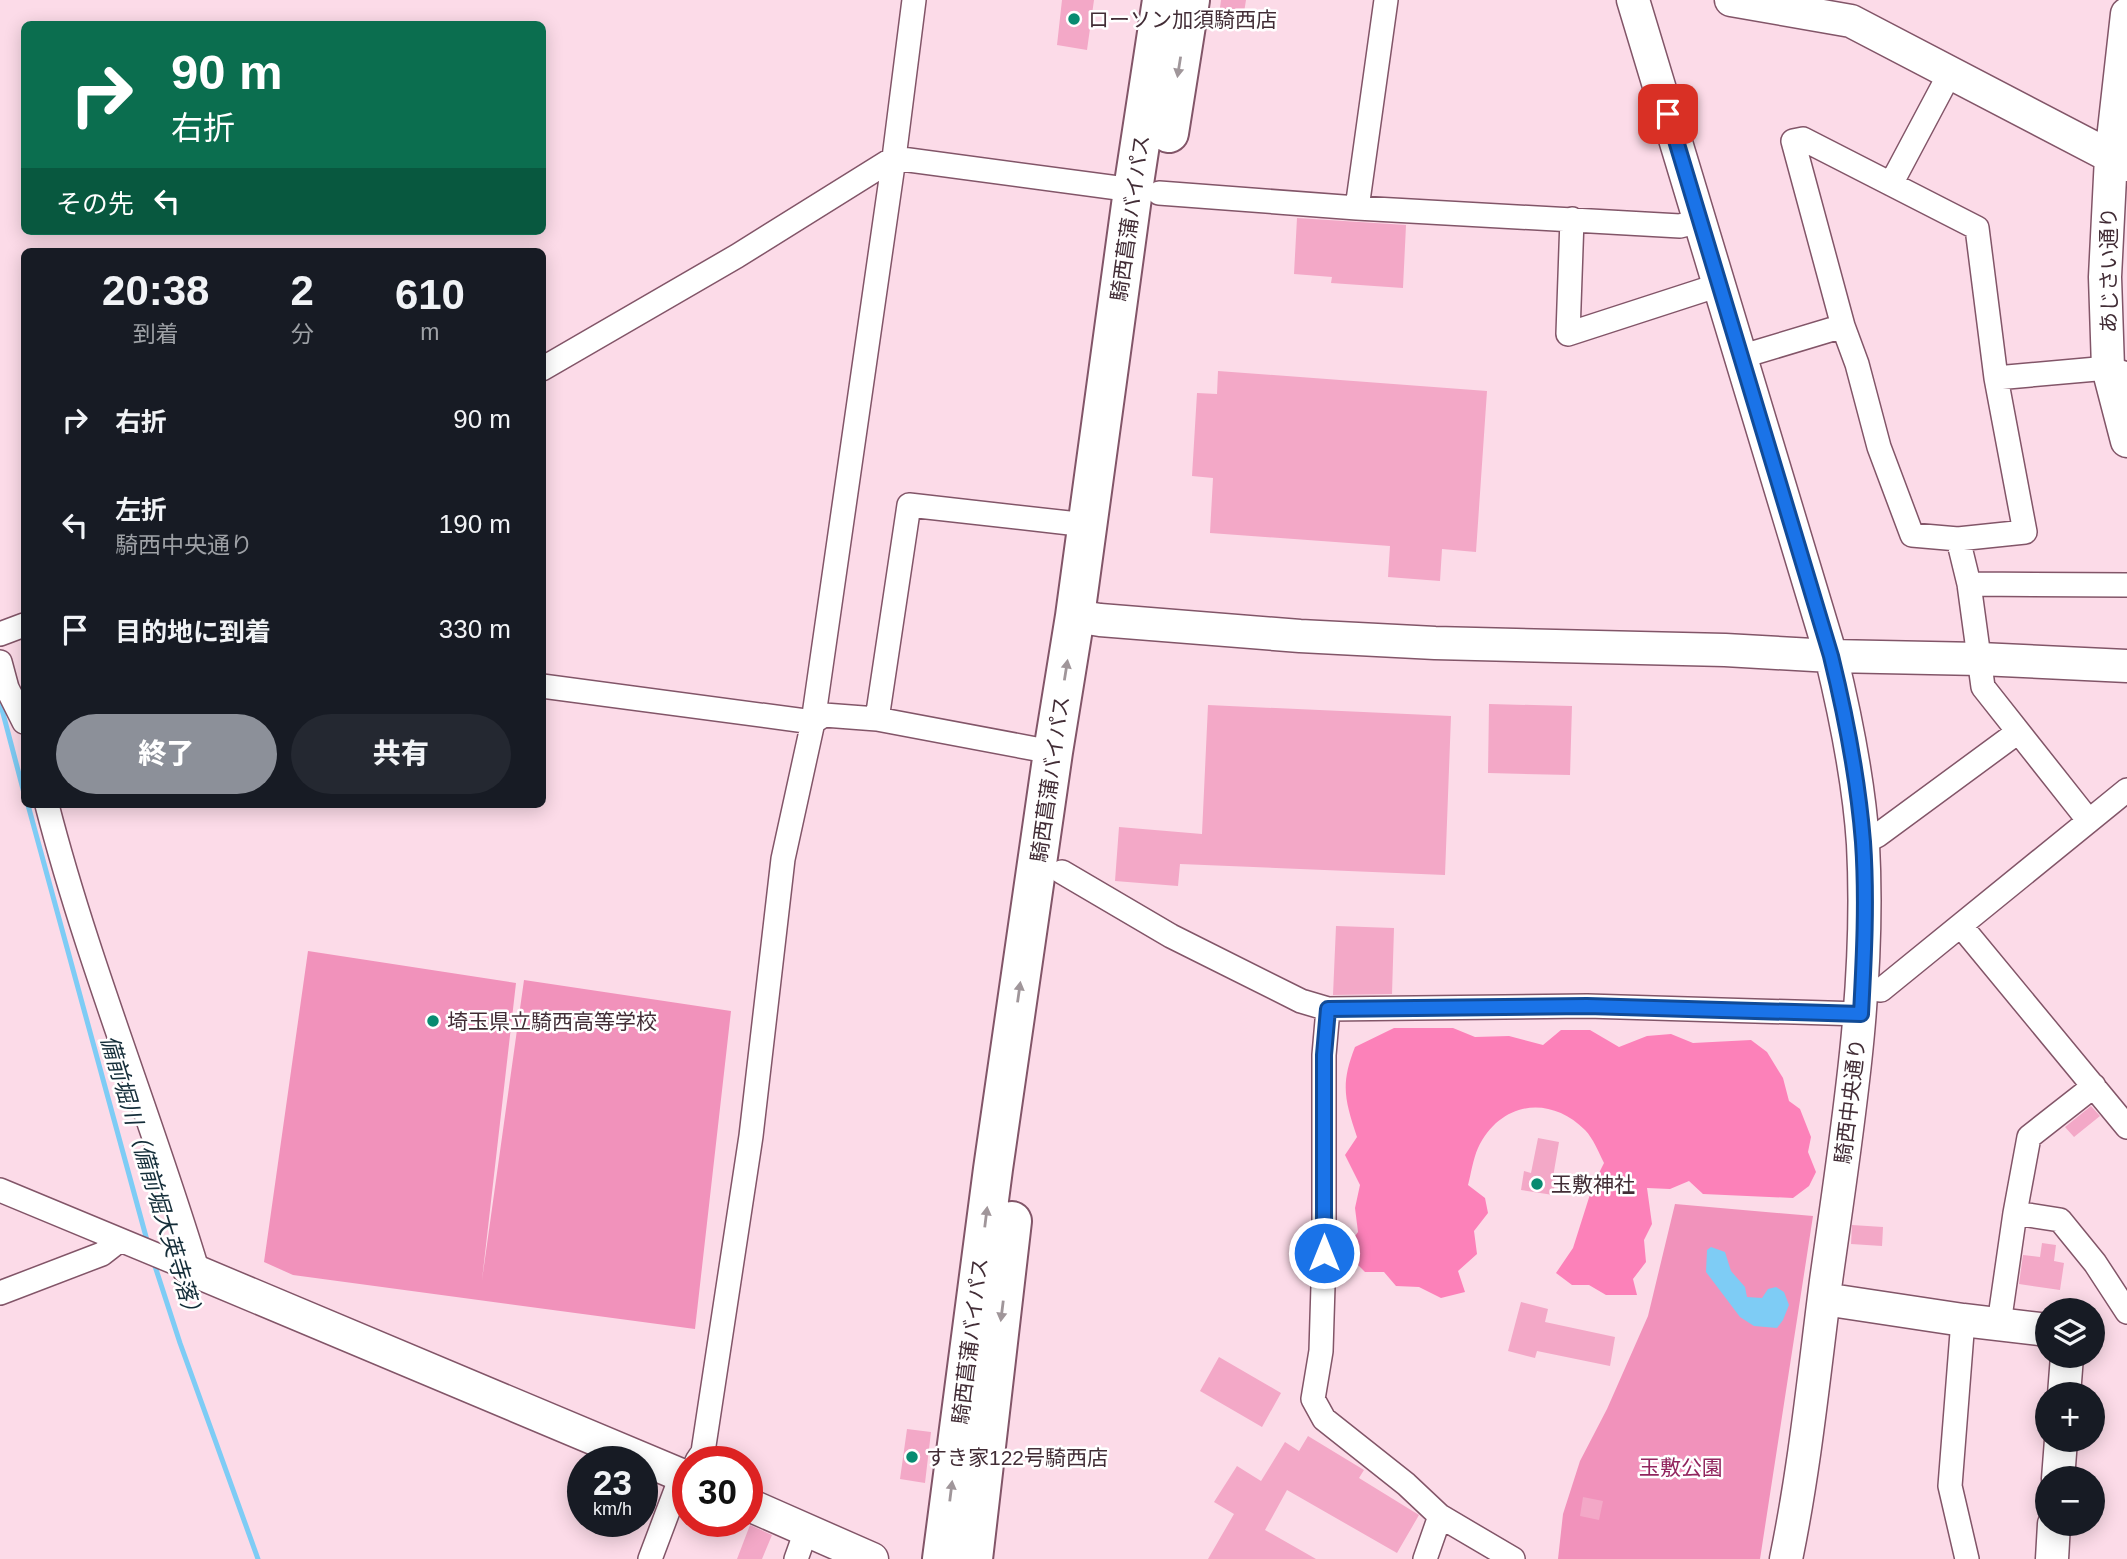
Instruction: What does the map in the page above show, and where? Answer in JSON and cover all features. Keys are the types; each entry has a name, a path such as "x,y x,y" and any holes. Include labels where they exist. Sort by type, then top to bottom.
{"highway":[{"name":"騎西菖蒲バイパス","path":"973,1559 1018,1176 1062,872 1087,618 1146,192 1162,0"},
{"name":"騎西菖蒲バイパス","path":"942,1559 993,1169 1053,752 1087,618 1087,525 1146,192 1190,0"}],"street":[{"path":"704,1446 751,1136 783,859 813,722 914,0"},
{"path":"1357,208 1386,0"},
{"name":"騎西中央通り","path":"1633,0 1831,656 1850,747 1863,844 1861,1001 1850,1107 1802,1468 1786,1559"},
{"path":"1731,0 1851,21 2119,161"},
{"name":"あじさい通り","path":"2127,14 2119,161 2105,276 2127,442"},
{"path":"1891,184 1950,73"},
{"path":"1803,139 1891,184 1977,228 1996,377 2025,532 1958,539 1912,535 1879,447 1793,141 1803,139"},
{"path":"546,367 737,256 894,158 1146,192 1357,208 1680,226 1700,221"},
{"path":"1572,219 1568,334 1719,285"},
{"path":"1740,357 1843,326"},
{"path":"1996,377 2117,371"},
{"path":"877,719 909,505 1087,525"},
{"path":"1958,539 1969,584 1983,687 2089,821"},
{"path":"1969,584 2127,585"},
{"path":"1087,618 1300,636 1435,643 1725,650 2127,666"},
{"path":"0,634 21,626"},
{"path":"0,662 7,688 21,716"},
{"path":"546,687 813,722 824,715 877,719 1036,749"},
{"path":"1863,844 2018,732"},
{"path":"1062,872 1171,936 1301,1001 1328,1009 1861,1001 1881,990 2127,790"},
{"path":"48,808 66,877 173,1190 193,1270"},
{"path":"1961,926 2127,1127"},
{"path":"1328,1009 1324,1055 1321,1351 1312,1399 1324,1419 1406,1484 1440,1516 1513,1559"},
{"path":"1999,1324 2029,1137 2094,1086"},
{"path":"0,1190 672,1466"},
{"path":"2015,1213 2060,1220 2095,1263 2127,1312"},
{"path":"0,1293 102,1254 120,1240"},
{"path":"1824,1299 2035,1328"},
{"path":"1964,1320 1950,1486 1966,1559"},
{"path":"650,1559 672,1501"},
{"path":"763,1516 801,1545 872,1559"},
{"path":"1425,1559 1440,1516"},
{"path":"2052,1559 2053,1536"}],"green space":[{"path":"308,951 516,983 482,1280 524,980 731,1011 695,1329 293,1275 264,1262"},
{"name":"玉敷公園","path":"1675,1204 1813,1216 1760,1559 1558,1559 1563,1514 1580,1461 1607,1409 1648,1316"}],"shaded area":[{"path":"1394,1028 1453,1028 1475,1037 1509,1036 1543,1045 1561,1030 1590,1030 1619,1047 1647,1036 1671,1034 1693,1043 1751,1040 1767,1052 1783,1078 1789,1101 1800,1109 1811,1137 1808,1152 1816,1172 1809,1186 1793,1198 1703,1194 1689,1181 1670,1189 1647,1188 1652,1224 1644,1240 1646,1262 1633,1279 1637,1295 1606,1295 1589,1285 1572,1285 1556,1273 1573,1248 1593,1185 1604,1163 1588,1133 1571,1119 1556,1111 1526,1108 1499,1121 1487,1133 1476,1152 1468,1185 1485,1198 1488,1213 1474,1231 1477,1254 1458,1271 1465,1292 1441,1298 1419,1287 1396,1286 1384,1272 1365,1272 1344,1251 1358,1232 1355,1208 1360,1185 1345,1155 1357,1137 1347,1102 1347,1072 1355,1047"}],"water":[{"path":"1711,1247 1725,1252 1731,1271 1745,1287 1747,1297 1762,1298 1768,1289 1776,1287 1784,1292 1789,1305 1777,1328 1754,1326 1740,1317 1706,1272 1707,1250"}],"building":[{"path":"1062,0 1094,0 1087,50 1057,45"},
{"path":"1221,0 1246,0 1243,19 1219,15"},
{"path":"1297,218 1406,225 1403,288 1331,283 1332,277 1294,274"},
{"path":"1218,371 1487,391 1476,552 1442,549 1440,581 1388,577 1390,546 1210,533 1213,478 1192,476 1197,393 1217,394"},
{"path":"1489,704 1572,706 1570,775 1488,773"},
{"path":"1208,705 1451,716 1445,875 1180,864 1178,886 1115,881 1119,827 1202,834"},
{"path":"1336,926 1394,928 1392,994 1333,995"},
{"path":"2091,1106 2100,1116 2074,1137 2065,1127"},
{"path":"1538,1138 1559,1142 1553,1195 1521,1190 1524,1171 1531,1173"},
{"path":"1852,1225 1883,1227 1882,1246 1851,1244"},
{"path":"2042,1243 2056,1245 2054,1261 2064,1263 2060,1290 2019,1284 2023,1255 2040,1257"},
{"path":"1521,1302 1548,1309 1545,1322 1615,1337 1610,1366 1537,1351 1535,1358 1508,1351"},
{"path":"1219,1357 1281,1393 1262,1427 1200,1391"},
{"path":"907,1429 931,1432 925,1483 900,1479"},
{"path":"1308,1436 1364,1470 1359,1478 1419,1515 1397,1553 1287,1490 1265,1530 1316,1559 1208,1559 1234,1514 1214,1502 1237,1466 1261,1481 1285,1442 1299,1451"},
{"path":"1583,1497 1603,1501 1599,1520 1580,1516"},
{"path":"763,1531 772,1535 762,1559 737,1559 745,1537 763,1537"}],"waterway":[{"name":"備前堀川（備前堀大英寺落）","path":"0,702 21,782"},
{"name":"備前堀川（備前堀大英寺落）","path":"29,808 148,1244"},
{"name":"備前堀川（備前堀大英寺落）","path":"153,1260 258,1559"}],"place":[{"name":"ローソン加須騎西店","path":"1074,19"},
{"name":"埼玉県立騎西高等学校","path":"433,1021"},
{"name":"玉敷神社","path":"1537,1184"},
{"name":"すき家122号騎西店","path":"912,1457"}],"route":[{"path":"1324,1253 1324,1055 1328,1009 1587,1006 1861,1014 1863,844 1857,789 1841,698 1831,656 1668,114"}]}
